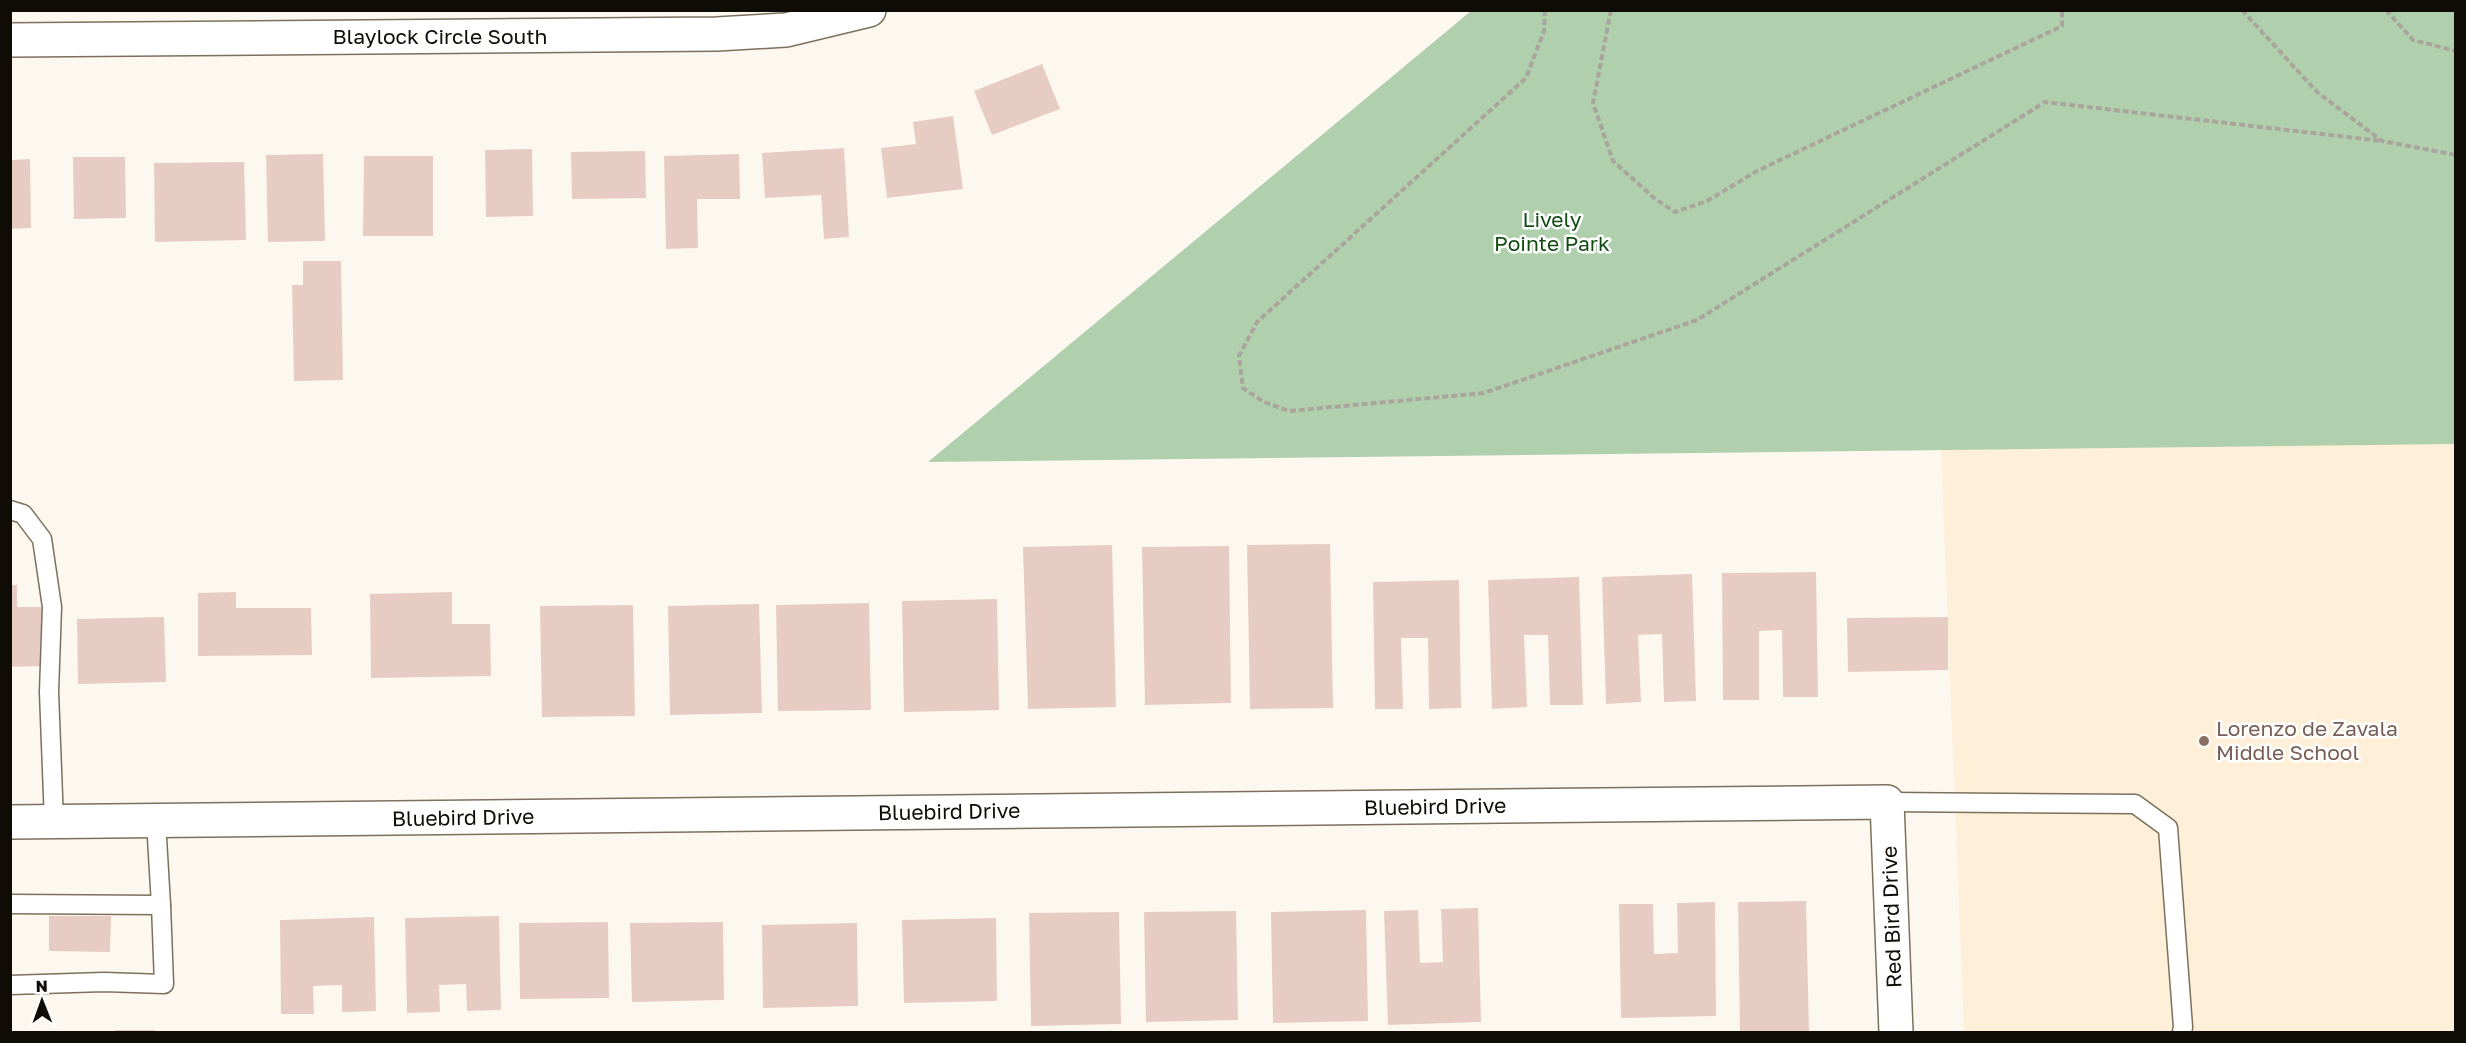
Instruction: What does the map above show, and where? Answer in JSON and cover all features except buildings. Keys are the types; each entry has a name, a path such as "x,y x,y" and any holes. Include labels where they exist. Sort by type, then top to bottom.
{"street":[{"name":"Blaylock Circle South","path":"10,40 717,34 786,30 868,12"},
{"name":"Bluebird Drive","path":"10,822 1887,802"},
{"name":"Red Bird Drive","path":"1887,802 1896,1032"}],"lane":[{"path":"10,510 23,514 42,539 52,607 49,692 54,822"},
{"path":"1887,802 2135,804 2168,828 2182,1032"},
{"path":"10,985 104,982 164,984 156,821"},
{"path":"10,904 161,905"}],"path":[{"path":"1545,10 1544,31 1526,78 1257,322 1239,356 1243,388 1263,402 1289,411 1484,393 1697,320 2045,102 2382,141 2456,155"},
{"path":"1611,10 1593,103 1613,161 1654,198 1676,212 1707,201 1757,171 2062,26 2062,10"},
{"path":"2242,10 2317,92 2382,141"},
{"path":"2386,10 2413,40 2456,51"}],"shaded area":[{"name":"Lorenzo de Zavala Middle School","path":"2455,444 2455,1032 1964,1032 1941,450"}],"green space":[{"name":"Lively Pointe Park","path":"1471,11 2455,11 2455,444 928,462"}],"place":[{"name":"Lorenzo de Zavala Middle School","path":"2204,741"}]}
